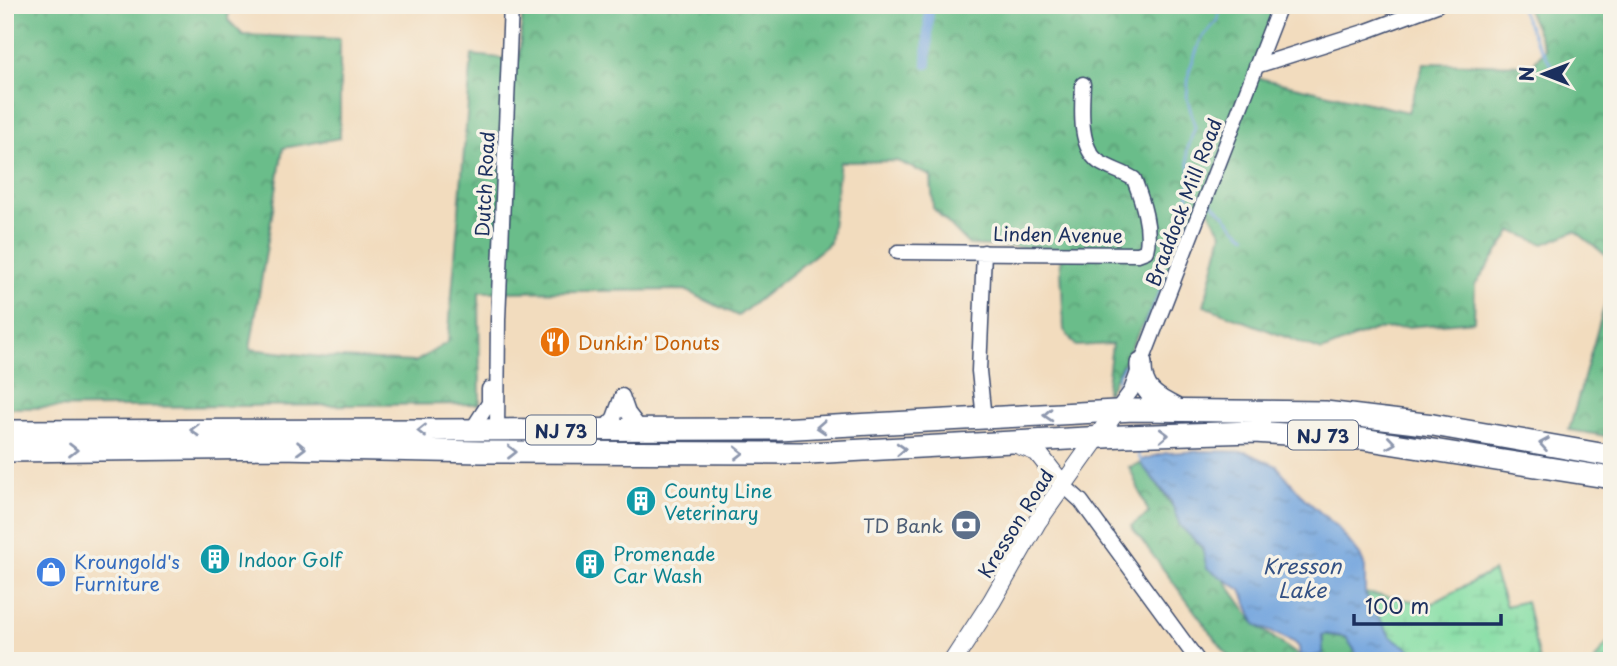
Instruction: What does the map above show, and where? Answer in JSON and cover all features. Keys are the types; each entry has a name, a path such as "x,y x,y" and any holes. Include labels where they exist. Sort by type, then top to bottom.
{"highway":[{"path":"1142,364 1142,382 1149,392 1156,400 1181,412"},
{"name":"NJ 73","path":"5,431 778,429 1116,411 1325,412 1612,456"},
{"path":"444,450 456,442 484,442 497,431"},
{"name":"NJ 73","path":"5,451 223,447 496,452 809,453 1242,432 1324,435 1410,445 1612,478"}],"main road":[{"name":"Kresson Road","path":"953,661 1062,484 1116,411"},
{"path":"1012,442 1037,452 1062,484"}],"street":[{"name":"Dutch Road","path":"497,431 510,5"},
{"name":"Braddock Mill Road","path":"1116,411 1131,391 1142,364 1280,5"},
{"path":"1256,66 1367,31 1437,5"},
{"name":"Linden Avenue","path":"898,253 1138,254 1146,251 1148,237 1134,179 1100,163 1090,152 1082,109 1083,84"},
{"path":"984,252 979,371 984,419"},
{"name":"Dutch Road","path":"471,431 489,403 489,378 497,365"},
{"path":"603,430 614,418 622,396 628,413 641,430"},
{"path":"1062,484 1082,501 1198,661"}],"green space":[{"path":"5,5 229,5 228,20 243,35 340,39 340,138 283,148 250,349 322,357 415,362 448,342 472,55 519,60 523,5 1279,5 1250,76 1408,112 1424,63 1532,65 1545,49 1525,5 1612,5 1612,260 1575,231 1544,244 1512,231 1475,285 1474,321 1373,330 1322,351 1204,306 1222,233 1205,204 1106,392 1112,344 1076,346 1064,330 1060,249 969,245 933,208 931,176 897,161 840,162 830,243 738,316 685,290 479,292 480,404 5,408"},
{"path":"1612,279 1612,437 1569,430"},
{"path":"1142,463 1256,625 1303,659 1323,654 1323,634 1347,638 1361,661 1232,661 1131,526 1149,513 1129,467"},
{"path":"1493,571 1506,606 1526,601 1539,661 1426,661 1392,639 1365,593 1431,604"},
{"path":"1612,637 1612,661 1594,661"}],"water":[{"name":"Kresson Lake","path":"1246,452 1277,466 1304,498 1338,528 1360,555 1365,567 1365,594 1390,636 1428,661 1357,661 1355,651 1346,637 1325,634 1322,635 1323,654 1303,659 1294,642 1256,625 1241,590 1207,568 1202,547 1180,526 1170,499 1142,465 1144,459 1166,453"}],"waterway":[{"path":"927,64 929,5"},
{"path":"1188,225 1186,208 1191,179 1187,151 1195,127 1187,97 1189,71 1201,39 1218,20 1220,5"},
{"path":"1519,5 1535,40 1557,73"},
{"path":"1211,202 1246,236"},
{"path":"1117,395 1118,376 1135,356 1149,315 1172,267"},
{"path":"1138,449 1144,464"}],"place":[{"name":"Dunkin' Donuts","path":"555,342"},
{"name":"County Line Veterinary","path":"641,501"},
{"name":"TD Bank","path":"966,525"},
{"name":"Indoor Golf","path":"215,559"},
{"name":"Promenade Car Wash","path":"590,564"},
{"name":"Kroungold's Furniture","path":"51,572"}]}
